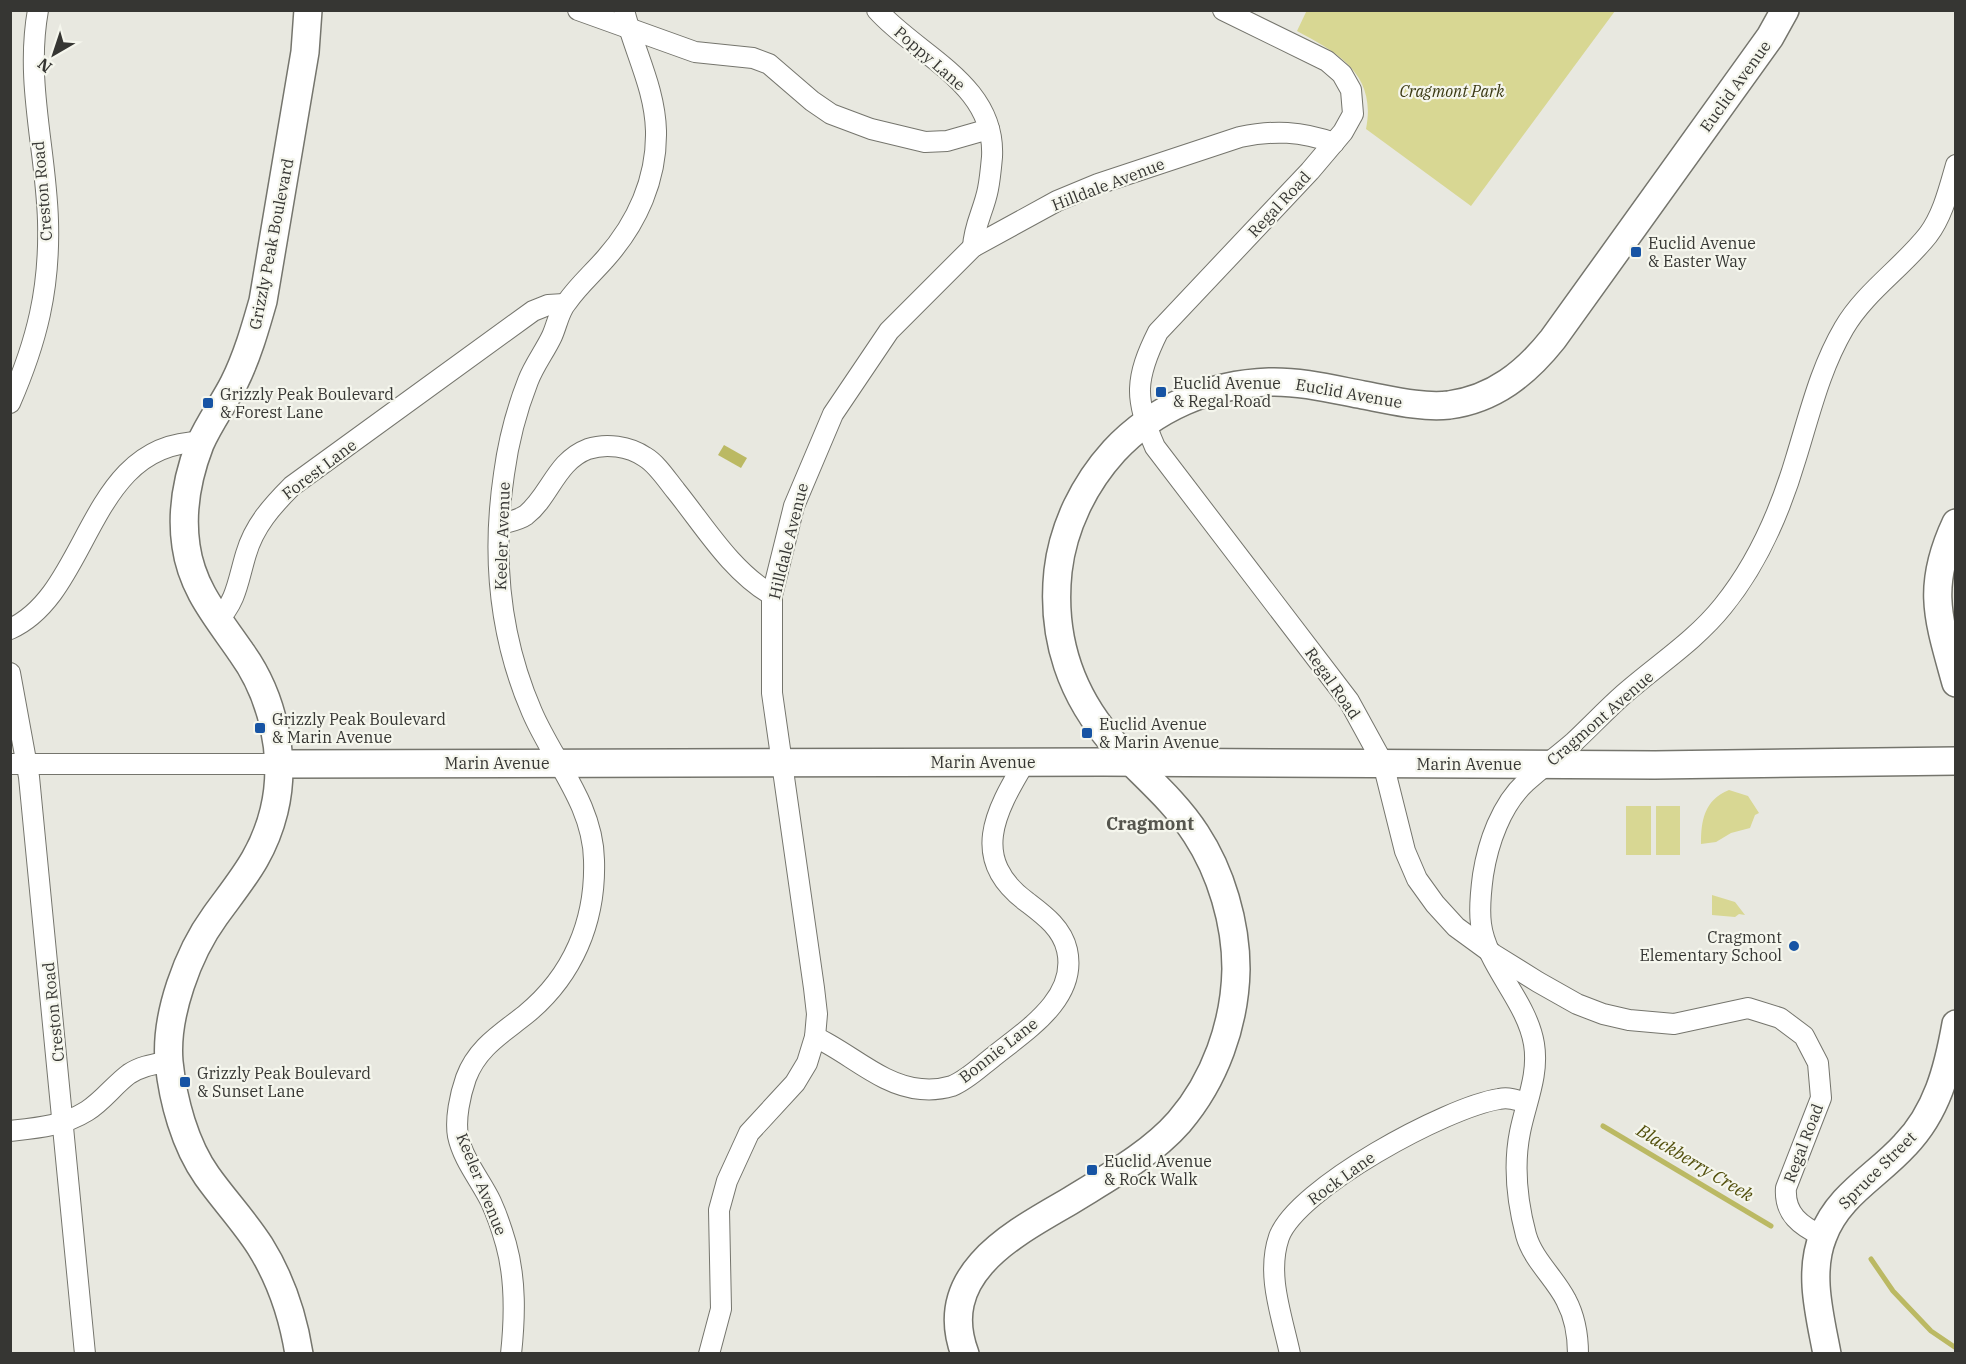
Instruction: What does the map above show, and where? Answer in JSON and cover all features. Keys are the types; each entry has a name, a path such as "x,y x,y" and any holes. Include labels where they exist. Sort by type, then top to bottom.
{"street":[{"name":"Creston Road","path":"10,403 30,357 41,318 47,276 48,220 32,90 33,44 38,10"},
{"name":"Grizzly Peak Boulevard","path":"299,1353 290,1311 261,1247 208,1177 189,1142 175,1096 169,1061 179,988 197,944 215,916 244,880 262,850 274,810 278,749 267,699 255,673 217,621 201,596 192,575 186,544 187,490 201,442 234,382 252,341 263,301 305,52 308,10"},
{"path":"578,10 626,20 695,52 753,58 769,64 812,101 831,114 901,138 925,142 946,141 989,129"},
{"name":"Poppy Lane","path":"877,10 962,82 977,102 989,129 992,154 988,191 977,219 973,247"},
{"name":"Regal Road","path":"1223,10 1327,61 1342,74 1351,90 1353,114 1334,143 1158,332 1146,356 1138,387 1144,422 1155,447 1349,701 1383,763 1405,851 1417,879 1456,927 1492,954 1577,1004 1603,1014 1629,1020 1674,1024 1748,1008 1780,1018 1804,1036 1818,1063 1821,1098 1786,1188 1785,1200 1796,1220 1822,1236"},
{"name":"Euclid Avenue","path":"965,1353 960,1340 958,1308 970,1279 988,1255 1014,1234 1150,1148 1179,1122 1206,1082 1222,1047 1232,1014 1236,972 1231,922 1219,882 1195,832 1099,727 1079,696 1058,634 1055,602 1059,561 1075,509 1096,472 1144,422 1199,395 1235,385 1271,381 1305,384 1416,404 1446,405 1475,399 1501,388 1527,369 1553,339 1770,38 1785,10"},
{"name":"Keeler Avenue","path":"511,1353 514,1292 507,1248 491,1202 472,1170 459,1137 458,1111 465,1080 476,1058 495,1036 545,998 568,968 582,940 593,899 594,855 584,813 560,763 532,714 514,663 503,621 498,581 504,473 525,391 564,304 632,224 645,196 653,165 656,133 652,99 626,20"},
{"name":"Hilldale Avenue","path":"709,1353 721,1309 719,1210 727,1181 749,1133 795,1083 807,1063 815,1037 817,1014 784,762 772,693 772,595 794,506 833,414 889,331 973,247 1056,201 1098,184 1240,137 1284,131 1316,136 1334,143"},
{"name":"Cragmont Avenue","path":"1578,1353 1575,1320 1565,1298 1546,1272 1528,1240 1518,1200 1516,1167 1526,1102 1537,1070 1534,1040 1523,1009 1492,954 1481,924 1483,877 1489,845 1505,809 1524,784 1624,694 1682,648 1721,609 1751,568 1774,522 1796,460 1814,392 1832,350 1862,303 1928,235 1938,219 1956,165"},
{"name":"Forest Lane","path":"217,621 229,609 239,587 246,553 257,526 272,506 292,486 533,311 548,305 564,304"},
{"path":"10,629 31,616 52,591 96,513 118,484 159,449 175,443 201,442"},
{"path":"500,524 524,516 566,463 580,452 611,446 631,449 647,457 668,480 752,583 772,595"},
{"path":"1956,523 1944,548 1937,573 1936,594 1939,620 1956,683"},
{"name":"Creston Road","path":"10,673 18,764 64,1122 85,1353"},
{"name":"Marin Avenue","path":"18,764 1025,762 1547,765 1956,761"},
{"name":"Bonnie Lane","path":"815,1037 901,1086 939,1089 963,1080 1036,1023 1051,1007 1062,988 1068,970 1067,950 1057,928 1018,896 1004,880 996,863 992,840 998,808 1025,762"},
{"name":"Spruce Street","path":"1827,1353 1816,1290 1822,1236 1840,1206 1854,1189 1905,1146 1930,1112 1941,1087 1956,1024"},
{"path":"10,1131 49,1127 64,1122 96,1105 130,1074 147,1066 169,1061"},
{"name":"Rock Lane","path":"1290,1353 1272,1261 1280,1235 1291,1218 1333,1182 1394,1140 1444,1116 1499,1098 1526,1102"}],"green space":[{"name":"Cragmont Park","path":"1307,10 1615,11 1471,206 1366,129 1368,110 1366,94 1360,80 1340,57 1297,31"},
{"path":"1729,790 1748,796 1759,813 1755,815 1750,828 1731,833 1716,842 1701,844 1703,819 1709,805"},
{"path":"1626,806 1651,806 1651,855 1626,855"},
{"path":"1656,806 1680,806 1680,855 1656,855"},
{"path":"1712,895 1735,902 1745,915 1739,914 1735,917 1712,915"}],"shaded area":[{"path":"724,445 747,458 741,468 718,455"}],"waterway":[{"name":"Blackberry Creek","path":"1603,1126 1771,1226"},
{"name":"Blackberry Creek","path":"1871,1259 1893,1291 1931,1331 1956,1348"}],"place":[{"name":"Euclid Avenue & Easter Way","path":"1636,252"},
{"name":"Euclid Avenue & Regal Road","path":"1161,392"},
{"name":"Grizzly Peak Boulevard & Forest Lane","path":"208,403"},
{"name":"Grizzly Peak Boulevard & Marin Avenue","path":"260,728"},
{"name":"Euclid Avenue & Marin Avenue","path":"1087,733"},
{"name":"Cragmont Elementary School","path":"1794,946"},
{"name":"Grizzly Peak Boulevard & Sunset Lane","path":"185,1082"},
{"name":"Euclid Avenue & Rock Walk","path":"1092,1170"}],"district":[{"name":"Cragmont","path":"1150,824"}]}
